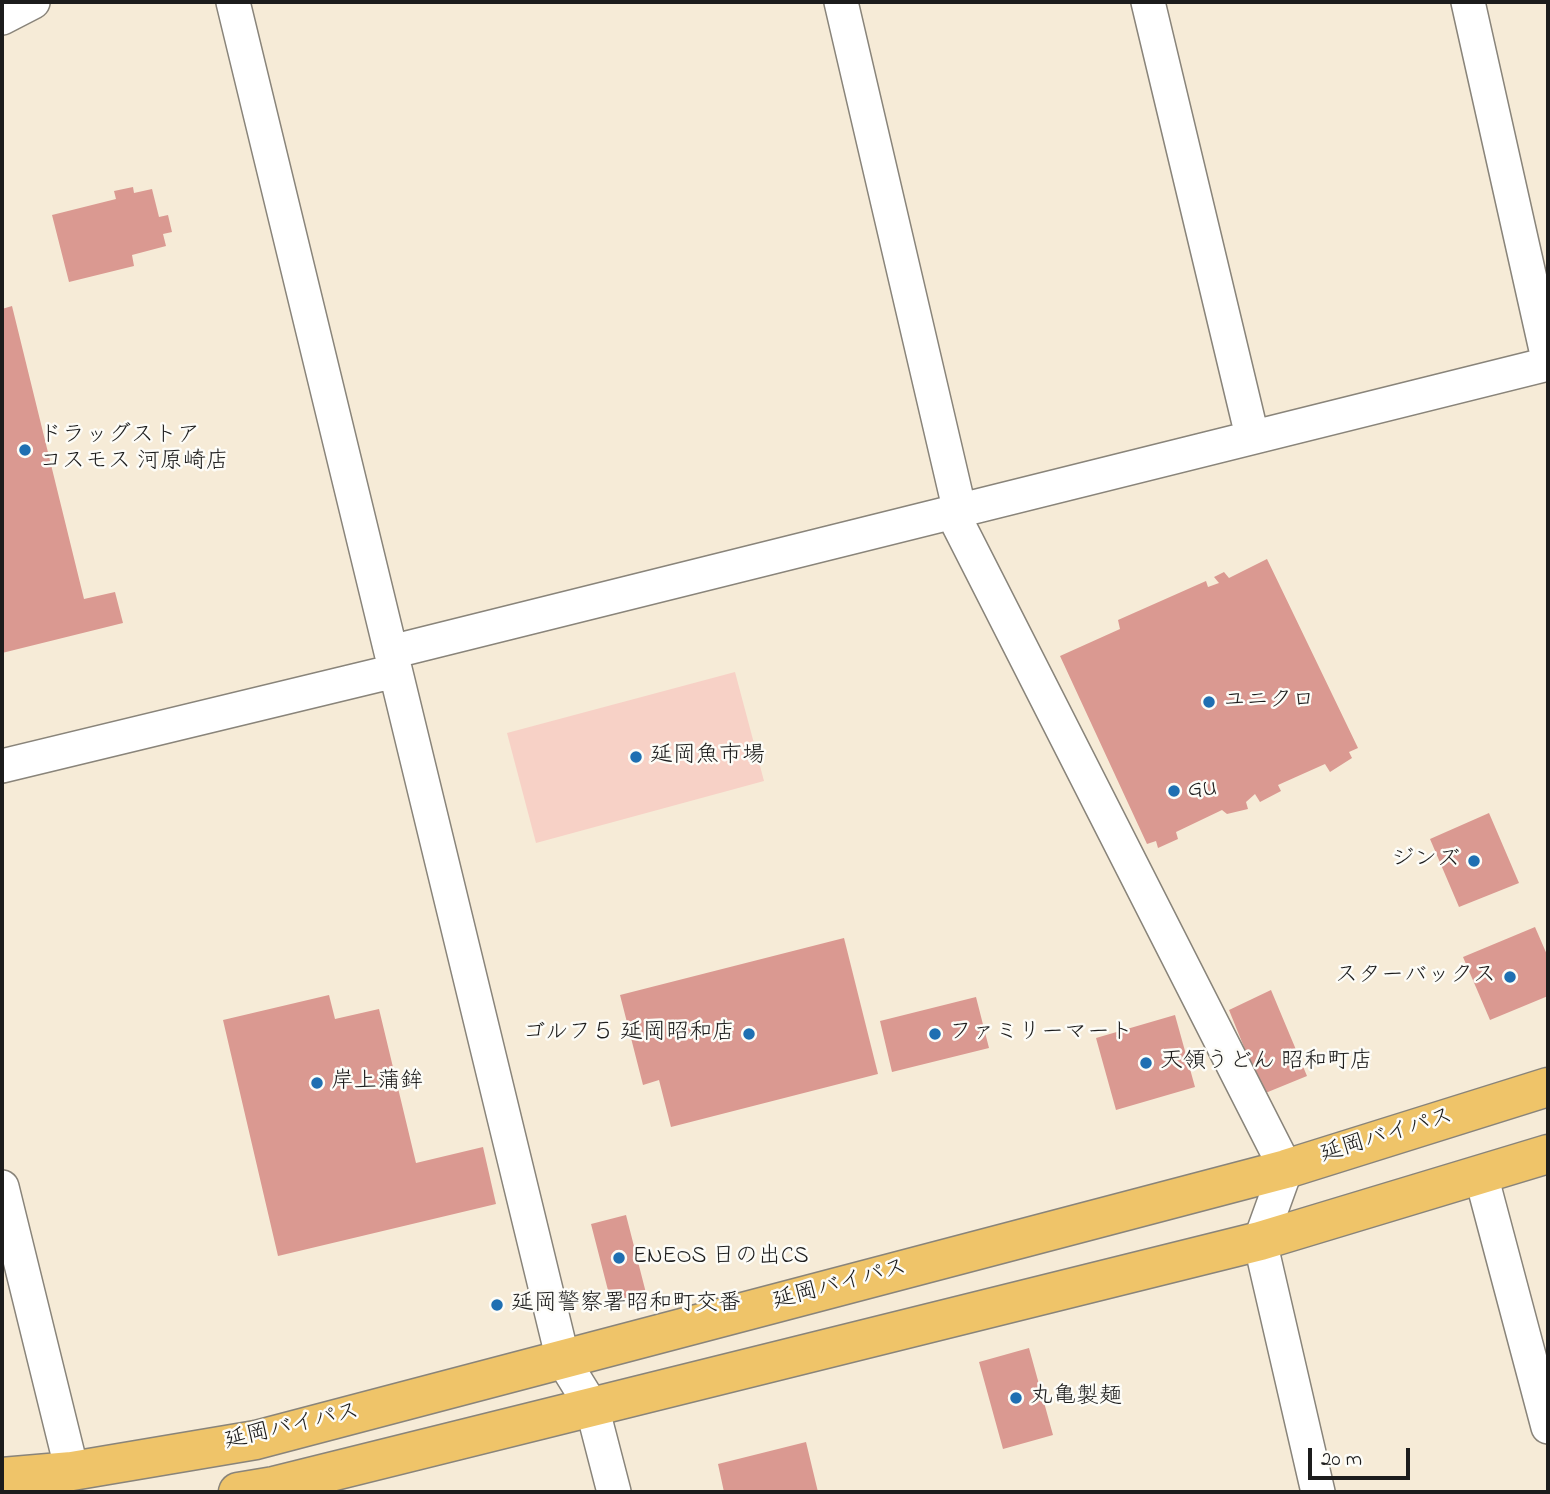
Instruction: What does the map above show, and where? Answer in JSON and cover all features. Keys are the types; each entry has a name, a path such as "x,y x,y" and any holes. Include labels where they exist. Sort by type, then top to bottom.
{"highway":[{"name":"延岡バイパス","path":"2,1477 72,1471 256,1440 1286,1168 1548,1087"},
{"path":"238,1492 274,1486 1261,1241 1548,1154"}],"street":[{"path":"2,18 33,2"},
{"path":"233,2 563,1360 592,1407 614,1492"},
{"path":"841,2 956,513 1286,1168 1261,1241 1318,1492"},
{"path":"1149,2 1252,436"},
{"path":"2,766 956,513 1548,362 1468,2"},
{"path":"1481,1175 1548,1427"},
{"path":"2,1187 72,1471"}],"shaded area":[{"name":"延岡魚市場","path":"735,672 764,781 536,843 507,733"}],"building":[{"path":"133,187 134,193 152,189 159,217 168,215 172,232 163,234 166,246 132,255 134,266 69,282 52,215 116,199 114,191"},
{"name":"ドラッグストア コスモス 河原崎店","path":"12,306 84,599 115,592 123,623 2,653 2,309"},
{"name":"ユニクロ","path":"1267,559 1358,748 1349,752 1352,758 1330,772 1325,764 1278,785 1281,791 1260,802 1255,794 1246,802 1248,809 1227,814 1222,810 1176,832 1178,839 1158,848 1156,841 1147,844 1060,656 1120,629 1118,620 1206,581 1208,587 1219,583 1214,577 1224,572 1229,578"},
{"name":"ジンズ","path":"1489,813 1519,883 1459,907 1430,839"},
{"name":"スターバックス","path":"1535,927 1548,957 1548,996 1490,1020 1463,957"},
{"name":"ゴルフ５ 延岡昭和店","path":"844,938 878,1074 671,1127 659,1080 643,1085 620,995"},
{"path":"1271,990 1307,1076 1263,1094 1229,1010"},
{"name":"岸上蒲鉾","path":"329,995 335,1019 379,1009 416,1163 483,1147 496,1204 278,1256 223,1020"},
{"name":"ファミリーマート","path":"976,997 989,1048 892,1072 880,1021"},
{"name":"天領うどん 昭和町店","path":"1175,1015 1195,1087 1116,1110 1096,1038"},
{"name":"ENEOS 日の出CS","path":"626,1215 646,1293 611,1302 591,1224"},
{"name":"丸亀製麺","path":"1029,1348 1053,1435 1003,1449 979,1362"},
{"path":"806,1442 818,1492 724,1492 718,1464"}],"place":[{"name":"ドラッグストア コスモス 河原崎店","path":"25,450"},
{"name":"ユニクロ","path":"1209,702"},
{"name":"延岡魚市場","path":"636,757"},
{"name":"GU","path":"1174,791"},
{"name":"ジンズ","path":"1474,861"},
{"name":"スターバックス","path":"1510,977"},
{"name":"ゴルフ５ 延岡昭和店","path":"749,1034"},
{"name":"ファミリーマート","path":"935,1034"},
{"name":"天領うどん 昭和町店","path":"1146,1063"},
{"name":"岸上蒲鉾","path":"317,1083"},
{"name":"ENEOS 日の出CS","path":"619,1258"},
{"name":"延岡警察署昭和町交番","path":"497,1305"},
{"name":"丸亀製麺","path":"1016,1398"}]}
